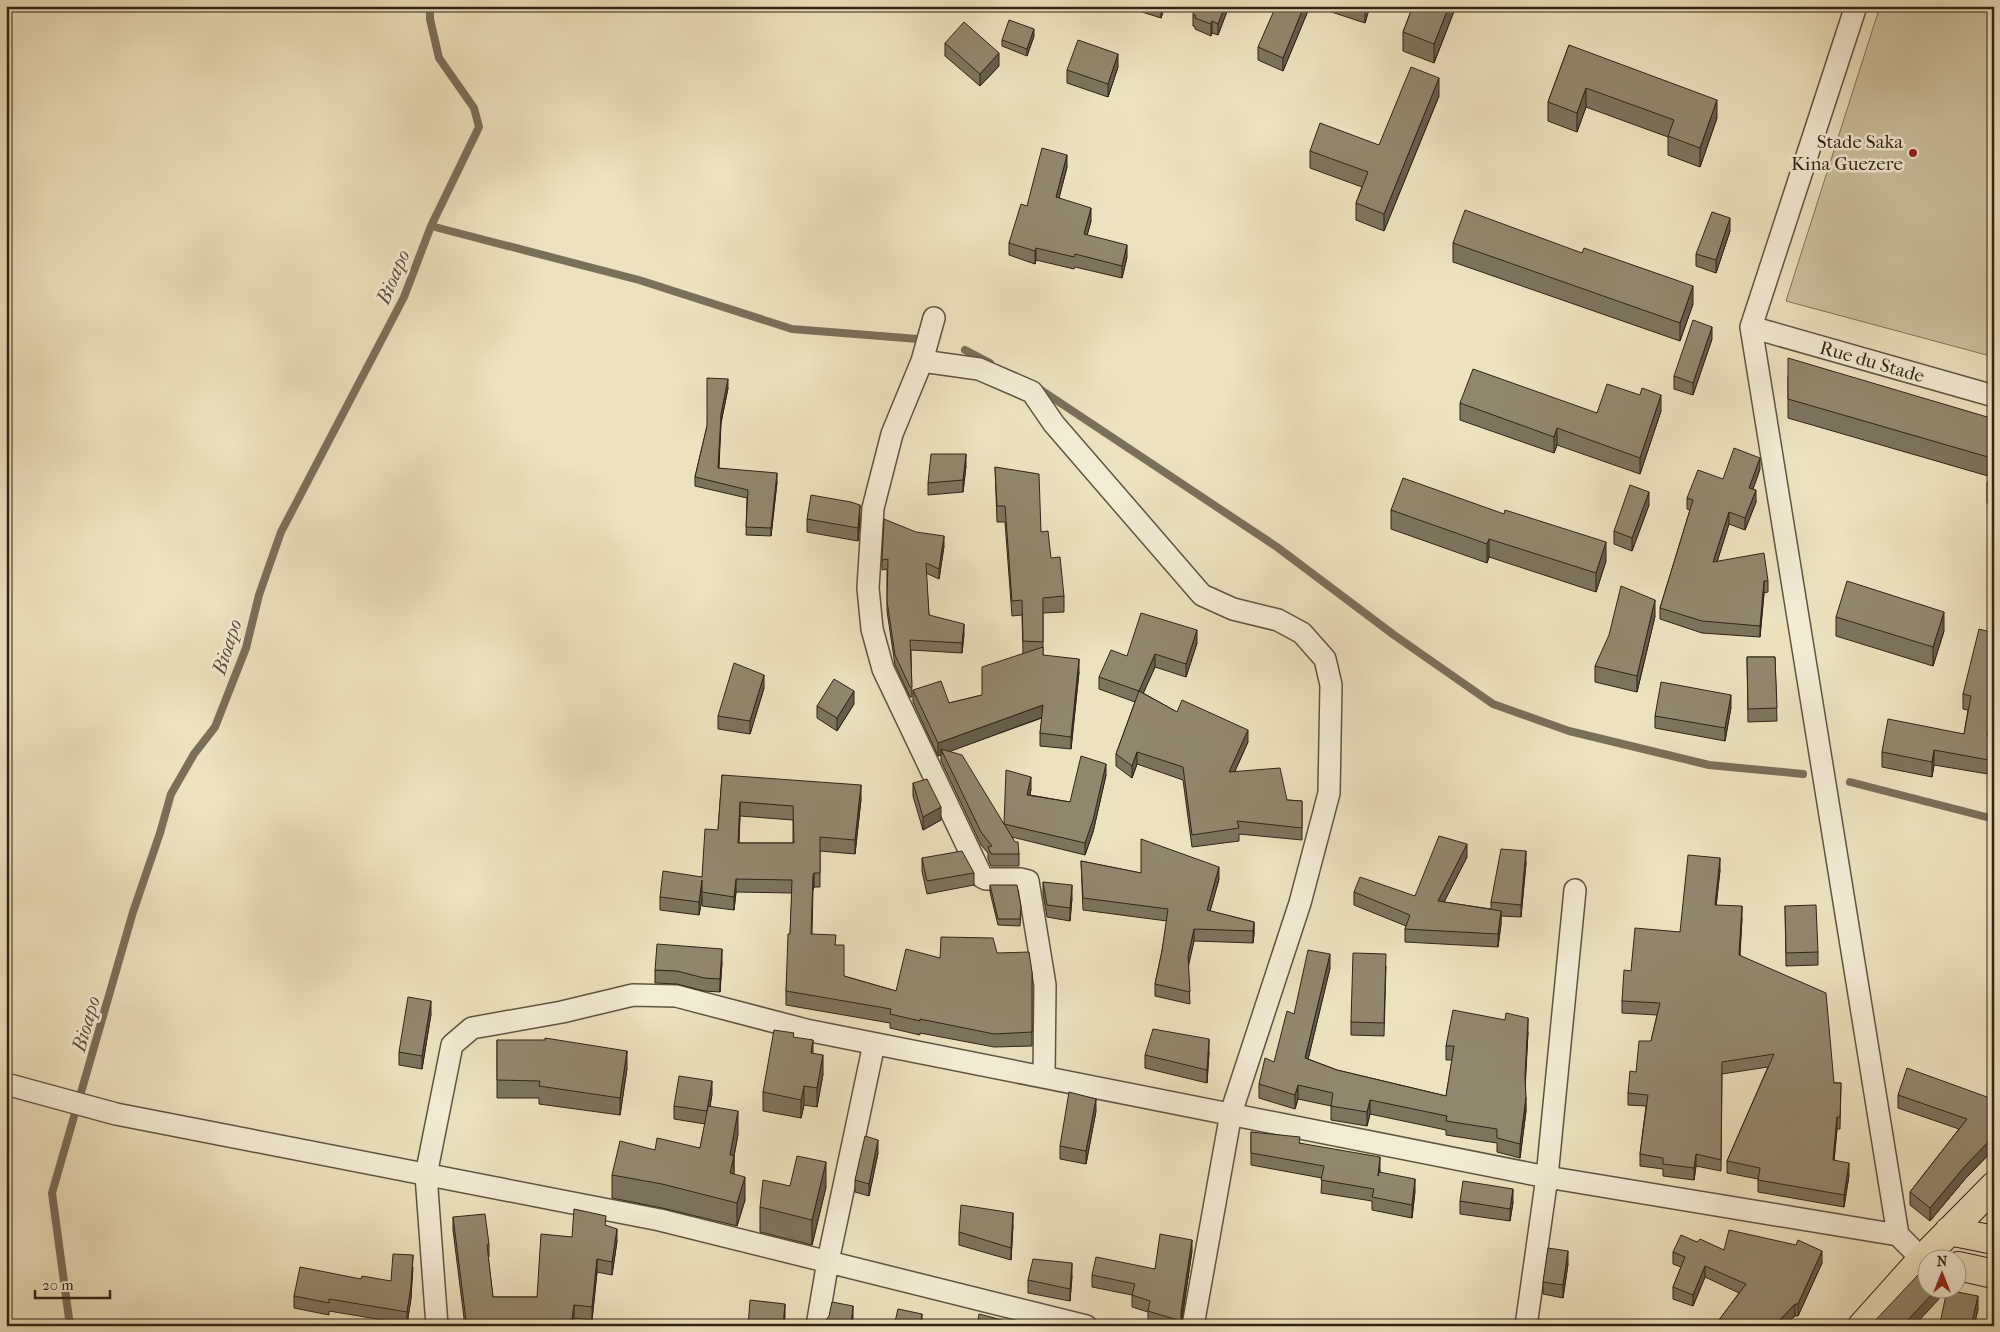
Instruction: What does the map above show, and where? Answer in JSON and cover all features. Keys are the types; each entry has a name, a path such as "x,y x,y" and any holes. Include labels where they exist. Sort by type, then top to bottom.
{"main road":[{"path":"1933,1250 1994,1186"},
{"path":"1949,1231 1994,1240"},
{"path":"1862,1326 1918,1266"},
{"path":"1968,1268 1994,1274"}],"street":[{"path":"1856,6 1751,327 1898,1235"},
{"path":"934,318 922,361 892,434 873,508 868,568 872,629 883,670 982,877 986,879 1020,879 1028,881 1045,985 1044,1077"},
{"name":"Rue du Stade","path":"1751,327 1994,396"},
{"path":"922,361 979,368 1032,392 1059,430 1202,595 1233,610 1278,620 1302,633 1326,659 1331,685 1329,793 1300,903 1231,1113 1193,1326"},
{"path":"1526,1326 1547,1177 1575,890"},
{"path":"437,1326 426,1176 452,1045 472,1028 562,1012 633,995 676,996 806,1030 1547,1177 1898,1235 1918,1253"},
{"path":"817,1326 828,1261 874,1044"},
{"path":"6,1084 116,1114 426,1176 660,1220 1086,1326"}],"shaded area":[{"name":"Stade Saka Kina Guezere","path":"1880,6 1994,6 1994,357 1786,301"}],"building":[{"path":"1196,6 1225,6 1218,24 1212,21 1211,24 1195,18 1196,16 1193,14"},
{"path":"1276,6 1304,6 1283,58 1258,47"},
{"path":"1353,6 1366,6 1365,10"},
{"path":"1413,6 1449,6 1434,44 1403,32"},
{"path":"1009,20 1034,29 1027,49 1002,40"},
{"path":"964,22 999,53 980,74 945,43"},
{"path":"1078,40 1118,54 1108,84 1067,70"},
{"path":"1569,45 1717,100 1700,148 1668,136 1674,120 1586,88 1577,113 1548,102"},
{"path":"1411,67 1439,78 1384,214 1356,203 1368,172 1310,151 1320,123 1379,145"},
{"path":"1042,148 1067,155 1056,197 1091,208 1084,234 1127,245 1122,266 1075,254 1074,257 1036,248 1035,251 1009,243 1021,204 1027,206"},
{"path":"1465,210 1582,253 1584,248 1693,286 1680,323 1453,243"},
{"path":"1712,212 1730,218 1716,260 1696,254"},
{"path":"1693,320 1712,327 1693,383 1674,376"},
{"path":"1788,358 1994,419 1994,438 1988,457 1788,399"},
{"path":"1473,369 1597,413 1607,384 1640,395 1642,388 1661,395 1640,458 1557,428 1554,437 1460,403"},
{"path":"707,378 728,379 721,414 718,468 777,473 771,528 746,527 748,490 695,477 707,426"},
{"path":"1734,448 1760,458 1749,488 1756,490 1745,518 1729,512 1713,562 1764,553 1768,581 1764,581 1760,626 1702,621 1660,608 1693,500 1687,498 1698,470 1723,479"},
{"path":"931,454 966,454 963,480 928,483"},
{"path":"1994,461 1994,486 1987,484"},
{"path":"995,467 1039,474 1041,532 1048,531 1051,558 1060,557 1064,596 1043,598 1043,642 1023,641 1022,600 1012,601 1005,506 997,506"},
{"path":"1403,478 1504,514 1505,510 1606,542 1596,573 1489,539 1487,544 1391,510"},
{"path":"1630,485 1649,492 1632,538 1614,531"},
{"path":"811,495 860,505 858,528 807,519"},
{"path":"884,519 916,532 944,536 939,569 926,563 929,615 964,624 962,643 910,640 912,687 910,687 895,655 887,601 888,559 882,560"},
{"path":"1847,581 1944,612 1933,647 1836,617"},
{"path":"1621,586 1655,600 1637,676 1595,666 1609,635"},
{"path":"1141,613 1197,630 1186,664 1155,654 1139,691 1099,677 1111,650 1127,656"},
{"path":"1979,629 1994,633 1994,706 1987,735 1994,737 1994,761 1934,750 1932,762 1882,752 1888,719 1964,734 1971,696 1963,694"},
{"path":"1043,647 1043,655 1079,659 1071,737 1040,733 1043,705 938,743 913,690 941,681 949,703 982,695 982,667"},
{"path":"1747,657 1775,657 1777,708 1748,709"},
{"path":"734,663 764,675 750,721 718,716"},
{"path":"834,679 854,691 837,718 817,706"},
{"path":"1661,682 1731,695 1725,728 1655,716"},
{"path":"1139,691 1177,712 1182,700 1248,730 1229,772 1280,768 1287,800 1302,801 1302,828 1237,821 1239,828 1192,835 1183,767 1137,752 1132,766 1116,754"},
{"path":"941,749 962,755 1015,842 1018,842 1019,854 991,854 988,847 992,846 981,832"},
{"path":"1081,756 1106,764 1093,820 1085,843 1004,824 1006,770 1031,777 1027,795 1070,802"},
{"path":"722,775 861,785 855,840 820,837 820,873 814,873 813,876 811,934 836,935 835,945 844,945 844,976 896,991 906,949 940,958 941,937 993,938 997,953 1029,952 1032,972 1032,1032 994,1034 890,1014 891,1009 786,991 792,880 736,879 734,897 702,892 702,880 699,902 660,897 663,871 702,877 705,829 718,830","holes":["740,802 793,806 794,843 738,843"]},
{"path":"927,779 941,807 923,817 913,783"},
{"path":"1439,836 1467,844 1438,901 1501,911 1498,934 1405,929 1410,915 1354,892 1360,877 1415,896"},
{"path":"1141,839 1219,867 1207,910 1254,922 1253,931 1194,929 1188,956 1190,992 1155,984 1168,909 1083,898 1081,861 1141,873"},
{"path":"1501,849 1526,851 1521,905 1491,902"},
{"path":"962,851 974,873 927,881 922,858"},
{"path":"1688,855 1720,858 1715,905 1742,906 1739,955 1826,993 1834,1083 1841,1083 1840,1117 1837,1117 1833,1160 1849,1163 1844,1195 1758,1180 1760,1168 1727,1161 1774,1054 1722,1062 1721,1160 1696,1154 1694,1168 1663,1164 1663,1158 1640,1154 1648,1095 1628,1093 1630,1071 1636,1072 1639,1041 1651,1041 1660,1003 1622,1001 1624,970 1631,971 1635,928 1680,932"},
{"path":"1043,882 1072,885 1070,908 1047,905"},
{"path":"990,885 1017,885 1021,907 1020,919 998,919"},
{"path":"1816,905 1818,952 1786,953 1785,906"},
{"path":"657,944 722,949 720,979 704,978 677,971 655,970"},
{"path":"1308,950 1330,954 1305,1058 1337,1070 1446,1096 1454,1046 1446,1046 1453,1010 1505,1020 1506,1013 1528,1018 1525,1077 1526,1097 1520,1144 1497,1138 1497,1129 1446,1121 1447,1116 1370,1100 1367,1112 1331,1106 1333,1093 1298,1085 1295,1095 1259,1084 1265,1058 1274,1062 1287,1011 1294,1014"},
{"path":"1353,953 1386,954 1384,1023 1351,1022"},
{"path":"408,997 431,1001 422,1056 399,1052"},
{"path":"1153,1029 1209,1039 1207,1070 1145,1055"},
{"path":"774,1030 794,1033 793,1037 813,1040 811,1053 823,1055 817,1088 804,1086 801,1100 763,1092"},
{"path":"545,1038 627,1051 620,1098 539,1086 540,1081 497,1080 497,1040 545,1040"},
{"path":"1907,1068 1987,1097 1994,1103 1994,1136 1965,1166 1930,1208 1910,1192 1967,1119 1898,1095"},
{"path":"679,1076 712,1081 707,1111 674,1106"},
{"path":"1069,1092 1096,1099 1086,1151 1060,1146"},
{"path":"708,1106 738,1111 730,1155 734,1156 730,1173 745,1177 737,1203 662,1184 612,1175 620,1141 655,1150 657,1138 700,1148"},
{"path":"1251,1132 1300,1137 1299,1143 1380,1157 1378,1176 1379,1172 1415,1179 1412,1205 1372,1197 1374,1189 1321,1180 1324,1166 1251,1153"},
{"path":"865,1136 878,1140 869,1184 855,1180"},
{"path":"797,1156 826,1162 812,1220 760,1207 763,1180 790,1186"},
{"path":"1463,1181 1513,1189 1510,1209 1460,1201"},
{"path":"961,1205 1013,1213 1011,1248 959,1232"},
{"path":"574,1209 606,1216 605,1225 617,1229 612,1262 597,1259 592,1307 574,1305 571,1326 468,1326 453,1217 485,1214 493,1297 537,1297 541,1234 572,1237"},
{"path":"1729,1230 1796,1245 1798,1240 1822,1251 1798,1304 1795,1304 1774,1326 1726,1326 1719,1320 1746,1284 1705,1266 1693,1295 1673,1287 1685,1257 1673,1252 1681,1235 1697,1242 1700,1239 1724,1250"},
{"path":"1160,1234 1192,1240 1181,1321 1148,1311 1150,1301 1132,1295 1135,1284 1092,1275 1096,1257 1155,1269"},
{"path":"1548,1248 1568,1251 1563,1285 1543,1282"},
{"path":"393,1254 413,1255 407,1312 329,1299 329,1303 294,1296 300,1267 361,1279 362,1276 391,1281"},
{"path":"1033,1259 1072,1263 1070,1289 1028,1280"},
{"path":"1918,1275 1918,1300 1927,1300 1902,1326 1870,1326"},
{"path":"1968,1294 1978,1296 1971,1326 1951,1326 1940,1323 1945,1300 1968,1300"},
{"path":"750,1300 785,1304 783,1326 748,1326"},
{"path":"832,1302 853,1306 851,1326 822,1326 829,1316"},
{"path":"898,1309 922,1314 920,1326 894,1326"},
{"path":"979,1314 1025,1326 977,1326"}],"waterway":[{"name":"Bioapo","path":"70,1326 52,1193 133,912 171,794 194,754 215,727 246,648 259,595 281,532 404,297 431,226 479,127 474,108 439,58 430,19 430,6"},
{"path":"431,226 639,280 792,329 918,339"},
{"path":"965,350 990,363"},
{"path":"1038,388 1277,547 1394,635 1493,704 1569,731 1709,765 1803,774"},
{"path":"1850,782 1994,819"}],"place":[{"name":"Stade Saka Kina Guezere","path":"1913,153"}]}
